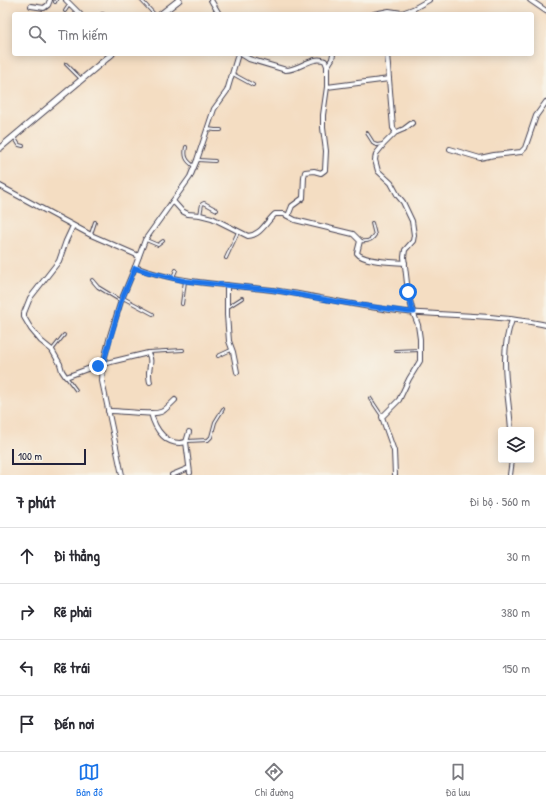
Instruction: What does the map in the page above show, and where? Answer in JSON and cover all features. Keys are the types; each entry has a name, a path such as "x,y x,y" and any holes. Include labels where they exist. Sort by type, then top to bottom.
{"street":[{"path":"31,6 44,8 48,5 50,0"},
{"path":"164,12 179,0"},
{"path":"211,0 217,12"},
{"path":"406,12 413,10 429,0"},
{"path":"530,0 546,11"},
{"path":"68,2 78,12"},
{"path":"384,12 396,12"},
{"path":"0,148 110,56"},
{"path":"122,475 102,381 103,364 122,299 145,240 167,207 190,177 214,109 227,91 238,56"},
{"path":"244,56 286,70 292,70 318,59 326,61 327,87 323,115 326,151 325,170 321,173 314,171 305,172 303,198 292,206 288,216"},
{"path":"327,66 333,56"},
{"path":"387,56 393,128 396,132"},
{"path":"327,87 389,79"},
{"path":"450,149 480,158 521,152 525,148 536,116 546,102"},
{"path":"395,475 394,451 382,416 399,400 420,360 421,350 418,325 408,292 405,263 405,250 413,240 414,235 412,222 403,202 391,183 378,171 375,160 376,154 396,132 404,129 412,123"},
{"path":"0,186 73,226 139,256"},
{"path":"173,201 182,211 188,214 200,215 224,223 238,232 248,236 254,236 269,219 275,214 280,213 295,220 353,234 360,241 357,252 361,257 405,263"},
{"path":"73,226 54,270 30,298 24,312 24,318 36,336 52,350 60,364 62,372 66,376 103,364 148,353 151,366 149,371 150,382"},
{"path":"135,268 185,281 273,290 409,312 482,316 546,325"},
{"path":"227,286 229,341 236,372"},
{"path":"511,427 504,364 506,342 512,320"},
{"path":"108,412 161,412 175,400"},
{"path":"151,413 154,425 166,439 179,444 186,442"},
{"path":"189,432 186,442 190,473"},
{"path":"510,475 512,463"},
{"path":"172,475 189,468"}],"lane":[{"path":"141,0 152,12"},
{"path":"65,11 68,2"},
{"path":"66,64 81,79"},
{"path":"233,74 253,85"},
{"path":"207,129 221,130"},
{"path":"367,133 377,146 384,144"},
{"path":"13,136 16,142 23,146"},
{"path":"186,147 185,158 188,163 194,166"},
{"path":"197,160 216,160"},
{"path":"200,215 202,204 217,210"},
{"path":"91,235 95,222"},
{"path":"360,241 365,242 374,237 375,235 372,223"},
{"path":"226,258 238,232"},
{"path":"145,240 158,245 163,241"},
{"path":"173,278 176,270"},
{"path":"92,280 98,287 153,314"},
{"path":"182,304 185,281"},
{"path":"228,307 242,298"},
{"path":"52,350 64,336"},
{"path":"148,353 183,350"},
{"path":"218,356 232,350"},
{"path":"396,351 421,350"},
{"path":"66,376 76,390"},
{"path":"370,398 382,416"},
{"path":"186,442 208,440 211,437 215,422 223,408"}],"route":[{"path":"98,366 103,364 121,301 135,268 185,281 273,290 339,302 414,312 408,292"}]}
